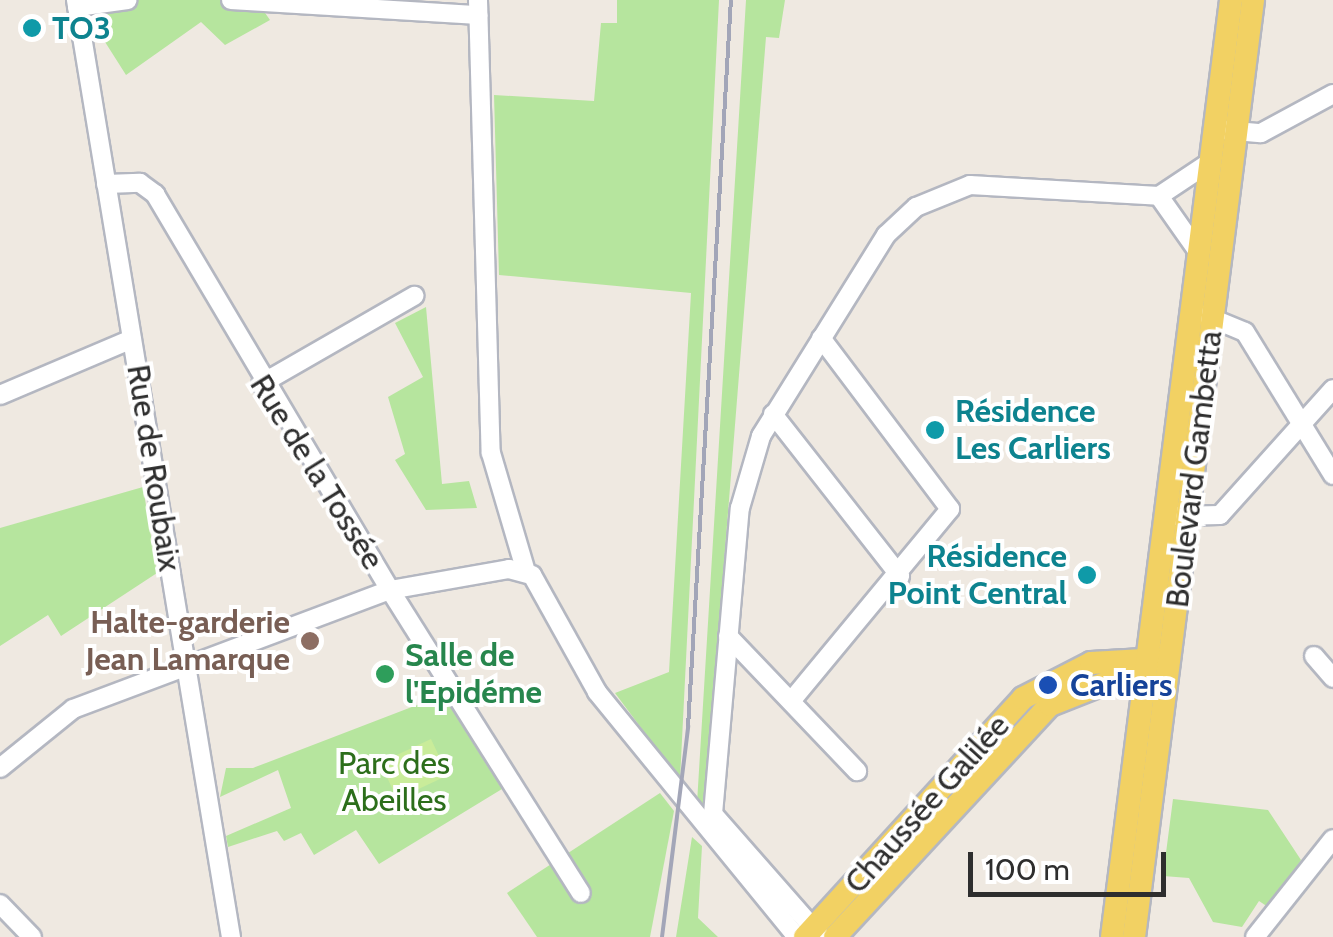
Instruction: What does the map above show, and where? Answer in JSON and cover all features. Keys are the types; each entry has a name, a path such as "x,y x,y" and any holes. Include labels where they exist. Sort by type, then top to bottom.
{"main road":[{"name":"Boulevard Gambetta","path":"1112,937 1159,659 1225,130 1231,0"},
{"name":"Boulevard Gambetta","path":"1202,315 1198,252 1210,162 1225,130 1254,0"},
{"name":"Chaussée Galilée","path":"815,934 1023,698 1082,666 1159,659"},
{"name":"Chaussée Galilée","path":"815,934 1042,712 1096,684 1155,684"},
{"name":"Boulevard Gambetta","path":"1134,937 1155,684"}],"street":[{"path":"77,3 128,0"},
{"path":"231,0 478,8 491,453 526,572 596,692 815,934"},
{"name":"Rue de Roubaix","path":"77,3 231,937"},
{"path":"1225,130 1261,132 1333,94"},
{"path":"815,934 714,818 742,501 773,414 894,225 953,189 1159,196 1210,162"},
{"name":"Rue de la Tossée","path":"106,184 152,190 261,384 390,590 526,572"},
{"path":"1159,196 1198,252"},
{"path":"261,384 414,296"},
{"path":"1202,315 1242,327 1305,419 1333,475"},
{"path":"792,700 948,522 950,503 820,338"},
{"path":"0,395 132,339"},
{"path":"1176,518 1220,515 1333,389"},
{"path":"773,414 900,576"},
{"path":"0,768 66,712 186,663 390,590 582,893"},
{"path":"728,636 857,771"},
{"path":"1314,656 1333,678"},
{"path":"1255,937 1333,839"},
{"path":"0,904 32,937"}],"green space":[{"path":"90,0 256,0 270,20 225,45 201,22 126,75 93,23"},
{"path":"617,0 719,0 680,780 615,693 669,672 691,293 499,275 494,95 594,101 601,23 617,23"},
{"path":"746,0 785,0 779,38 766,37 704,813 697,803"},
{"path":"426,307 442,484 469,481 477,508 426,510 395,460 405,454 388,397 423,377 395,323"},
{"path":"143,487 157,573 61,636 48,615 0,646 0,528"},
{"name":"Parc des Abeilles","path":"443,695 502,789 379,864 356,830 314,855 301,833 284,841 277,831 228,847 226,836 291,808 278,770 220,797 226,768 253,768"},
{"path":"431,739 448,775 397,799 380,763"},
{"path":"660,793 674,811 650,937 537,937 507,893"},
{"path":"1173,799 1268,810 1301,860 1271,909 1259,901 1242,927 1213,922 1189,878 1163,876"},
{"path":"692,837 702,846 698,918 718,937 676,937"}],"railway":[{"path":"662,937 688,727 731,0"}],"place":[{"name":"TO3","path":"32,28"},
{"name":"Résidence Les Carliers","path":"935,430"},
{"name":"Résidence Point Central","path":"1087,575"},
{"name":"Halte-garderie Jean Lamarque","path":"310,641"},
{"name":"Salle de l'Epidéme","path":"385,674"},
{"name":"Carliers","path":"1048,685"}]}
